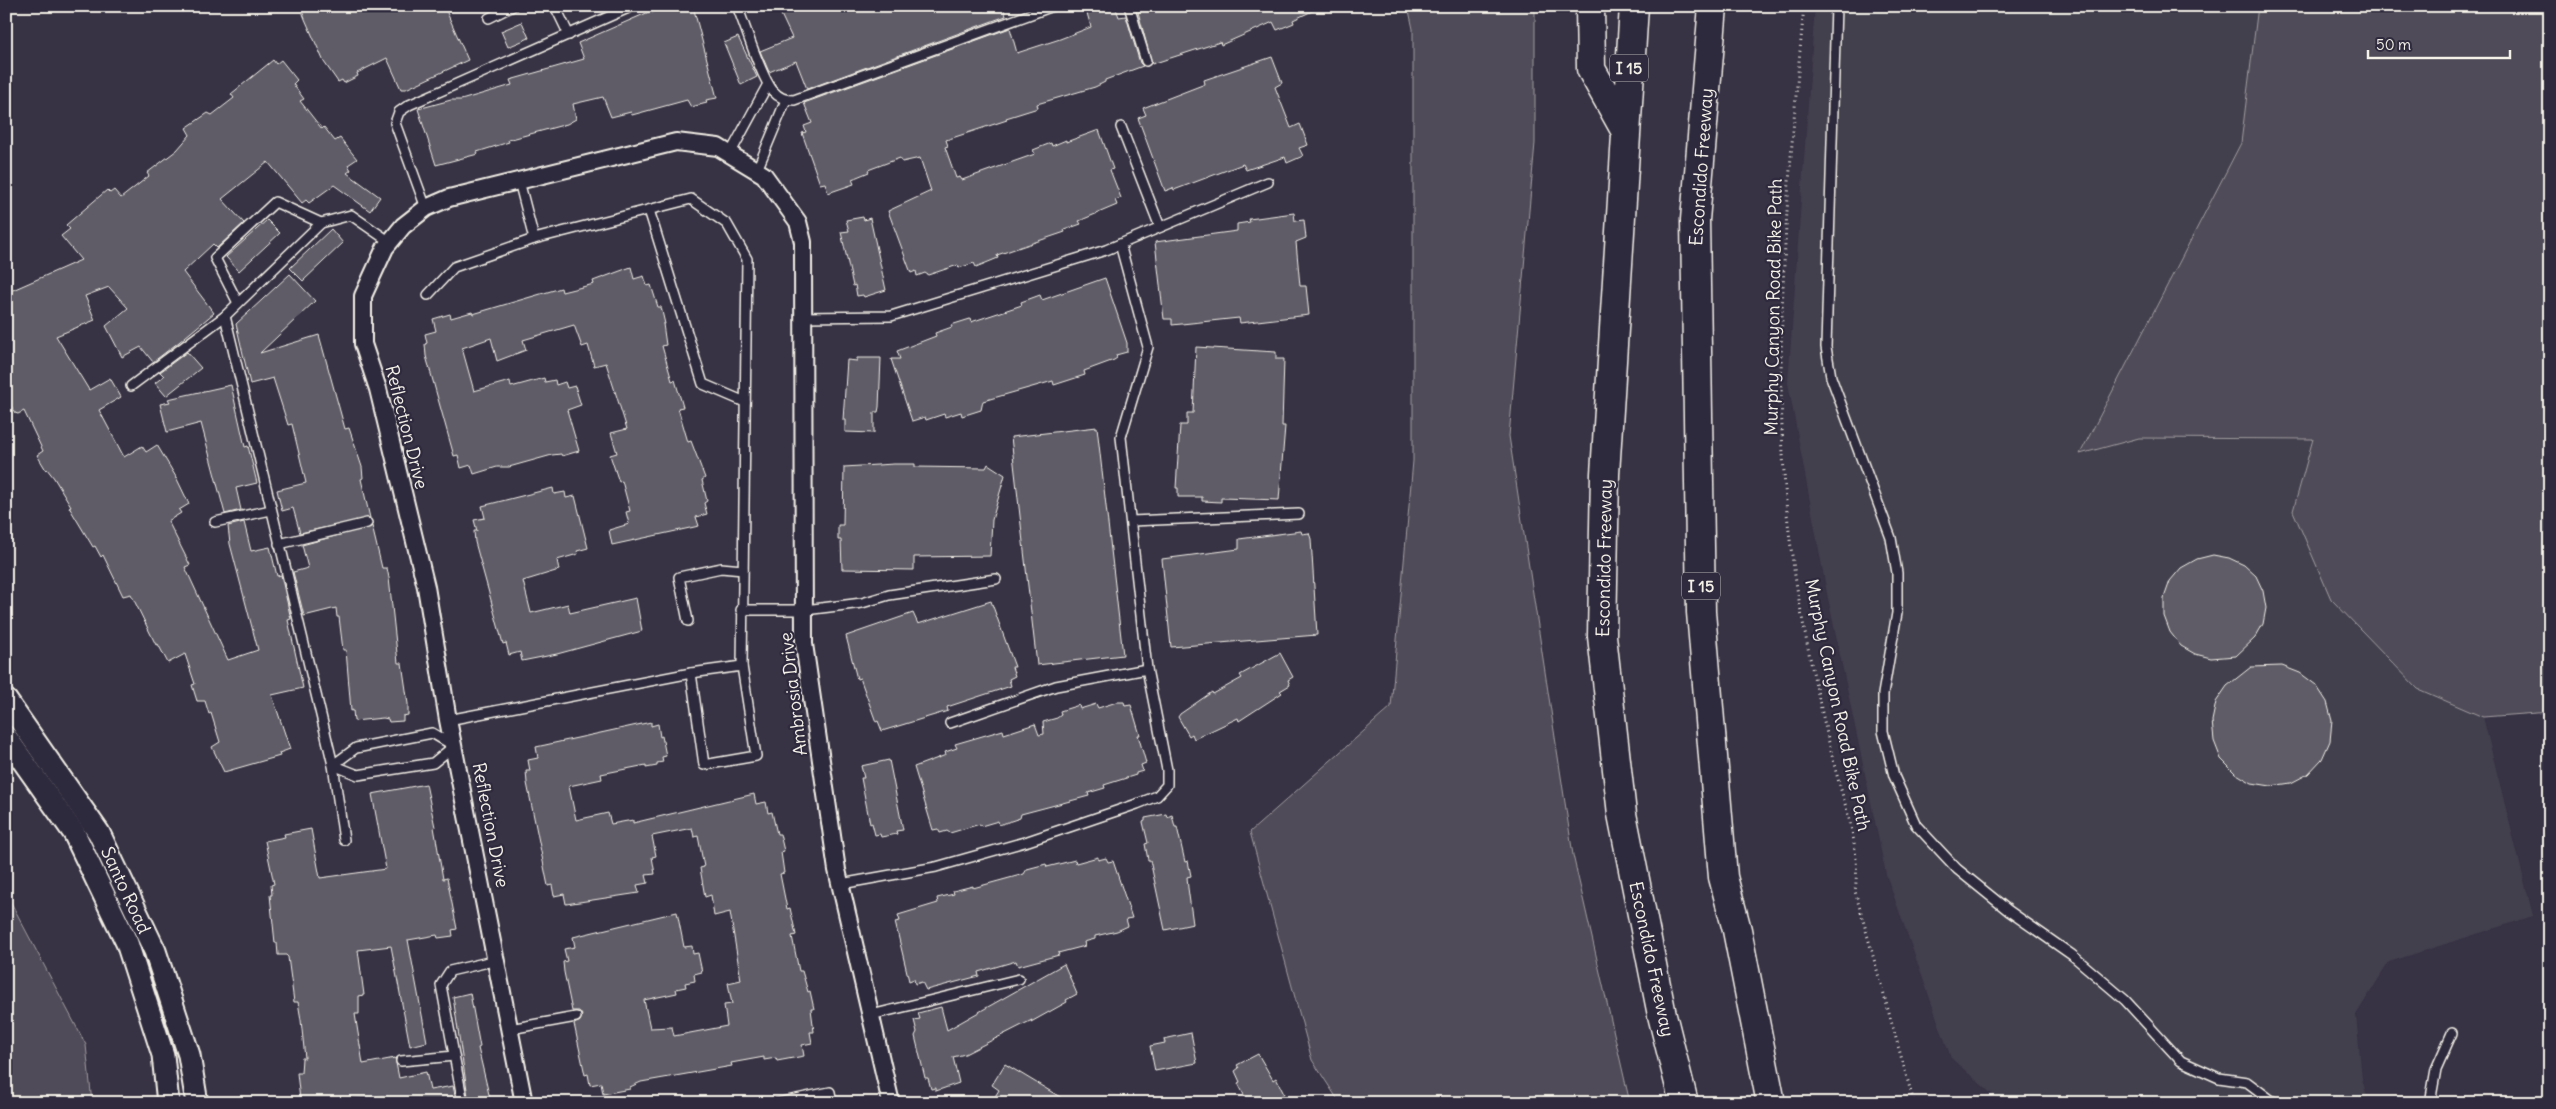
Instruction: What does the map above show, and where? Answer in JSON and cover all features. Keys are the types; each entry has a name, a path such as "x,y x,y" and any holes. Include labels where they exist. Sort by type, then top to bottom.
{"highway":[{"path":"1590,6 1591,69 1625,130"},
{"name":"Escondido Freeway","path":"1634,6 1605,474 1602,636 1622,814 1662,1015 1684,1103"},
{"name":"Escondido Freeway","path":"1713,6 1695,220 1701,612 1723,877 1737,930 1771,1103"}],"street":[{"name":"Reflection Drive","path":"524,1103 448,720 426,587 378,389 363,344 363,296 385,248 403,226 426,208 449,198 676,142 718,147 764,175 798,222 803,242"},
{"name":"Ambrosia Drive","path":"803,242 804,644 841,884 891,1103"},
{"name":"Santo Road","path":"6,700 99,833 155,951 189,1055 197,1103"},
{"name":"Santo Road","path":"6,737 74,833 127,943 163,1056 168,1103"}],"lane":[{"path":"489,18 513,6"},
{"path":"555,6 568,35"},
{"path":"426,208 395,123 399,112 408,105 633,6"},
{"path":"738,6 768,84 780,97 786,100 803,96 1053,6"},
{"path":"1129,6 1146,61"},
{"path":"1836,6 1826,347 1831,377 1891,538 1897,573 1897,613 1882,694 1883,731 1894,776 1916,825 1957,869 2009,911 2072,954 2125,1000 2181,1061 2219,1078 2247,1082 2275,1103"},
{"path":"730,154 768,84"},
{"path":"757,170 786,100"},
{"path":"1121,128 1160,227"},
{"path":"519,181 534,239"},
{"path":"803,317 891,316 1120,244 1268,182"},
{"path":"428,295 454,267 534,239 691,199 727,224 747,260 741,610 742,666 756,756 704,764 691,673"},
{"path":"238,302 215,258 275,202 321,223"},
{"path":"649,210 703,384 745,402"},
{"path":"131,386 225,316 321,223 351,215 390,242"},
{"path":"841,884 936,867 1037,838 1157,796 1167,785 1167,770 1147,669 1121,437 1148,347 1120,244"},
{"path":"225,316 333,765 344,840"},
{"path":"215,522 271,510"},
{"path":"1131,521 1299,514"},
{"path":"279,544 367,522"},
{"path":"688,621 679,577 721,568 742,570"},
{"path":"741,610 805,610 862,603 889,595 996,579"},
{"path":"448,720 691,673 742,666"},
{"path":"950,722 1056,686 1147,669"},
{"path":"432,734 454,746 433,763 358,775 333,765 356,748 432,734"},
{"path":"463,1103 441,985 450,971 497,960"},
{"path":"871,1015 1019,978"},
{"path":"510,1029 576,1017"},
{"path":"2430,1103 2436,1068 2452,1033"},
{"path":"401,1061 454,1056"},
{"path":"777,1103 830,1092 832,1103"}],"path":[{"name":"Murphy Canyon Road Bike Path","path":"1804,6 1784,259 1781,393 1787,512 1795,572 1815,677 1832,758 1851,821 1858,872 1855,891 1914,1103"}],"shaded area":[{"path":"1408,6 1535,6 1535,143 1509,436 1573,855 1630,1103 1340,1103 1312,1060 1250,832 1391,707 1413,461 1413,29"},
{"path":"1815,6 2258,6 2241,143 2081,453 2139,438 2314,439 2293,511 2418,689 2483,717 2533,916 2389,962 2356,1015 2362,1079 2369,1103 2002,1103 1951,1058 1886,874 1827,593 1788,383"},
{"path":"2258,6 2550,6 2550,712 2483,717 2418,689 2331,599 2293,511 2313,439 2139,438 2080,454 2241,143"},
{"path":"6,893 86,1045 92,1103 6,1103"}],"building":[{"path":"311,6 444,6 468,60 406,89 401,89 387,58 357,73 358,76 344,83 342,80 338,82 324,62 302,11"},
{"path":"667,6 693,6 717,98 706,100 707,103 691,107 687,100 632,115 631,112 611,117 603,97 573,104 576,119 567,124 508,140 509,142 477,152 478,154 436,165 418,109 451,100 461,100 512,85 510,80 584,59 578,43 651,11 652,13"},
{"path":"777,6 1003,6 1006,16 807,89 796,61 769,72 760,51 792,38"},
{"path":"1085,6 1115,6 1119,17 1126,16 1140,63 1143,66 1105,80 1105,82 1095,87 1037,104 1038,108 946,140 948,146 945,147 956,178 960,177 962,180 1035,154 1033,150 1051,143 1052,146 1099,130 1113,169 1110,170 1121,198 1115,200 1117,205 1079,221 1081,224 1064,230 1065,232 997,255 998,258 976,267 974,263 959,268 958,265 928,275 925,273 917,276 916,271 911,273 888,211 931,191 920,158 902,162 900,158 868,170 869,172 852,179 854,184 828,193 825,183 820,184 802,133 806,132 804,126 812,123 804,103 1010,28 1017,53 1060,39 1091,27"},
{"path":"1155,6 1323,6 1293,20 1294,23 1277,30 1273,22 1221,45 1220,42 1152,64 1138,12"},
{"path":"522,22 529,38 508,47 501,31"},
{"path":"738,37 757,77 741,85 724,43"},
{"path":"1272,57 1282,83 1275,87 1291,128 1300,124 1308,145 1299,148 1303,156 1287,163 1285,157 1246,170 1243,164 1174,190 1173,188 1165,191 1138,118 1146,115 1143,108 1205,84 1204,80"},
{"path":"273,60 276,64 281,60 297,80 293,84 304,99 300,101 322,129 324,127 335,141 340,138 357,159 348,165 351,170 347,173 380,197 370,211 334,185 309,203 306,200 302,203 268,162 222,199 244,223 217,248 213,244 183,272 214,313 179,342 153,362 141,347 122,357 106,326 128,308 109,287 85,296 95,320 56,336 89,390 110,378 121,397 99,410 124,457 142,446 146,452 157,445 176,477 189,504 179,510 181,513 168,521 190,565 185,567 228,660 258,650 230,544 228,526 244,522 251,551 270,547 277,576 281,575 291,619 288,620 303,688 272,695 290,749 279,753 280,756 224,772 212,747 220,742 211,713 209,714 205,701 197,701 192,685 195,684 185,654 168,663 158,644 156,645 131,594 123,596 103,555 101,557 95,546 93,547 54,478 46,470 37,455 43,451 24,411 18,414 15,413 6,397 6,293 81,260 61,236 70,229 66,225 107,190 110,193 114,190 121,198 149,176 147,173 177,150 190,135 186,128 208,113 212,115 234,98 231,94"},
{"path":"1294,213 1295,221 1304,220 1306,238 1296,242 1300,286 1306,286 1309,315 1240,323 1239,318 1172,325 1172,319 1164,319 1155,242 1237,231 1237,224 1250,222 1249,219"},
{"path":"863,217 864,220 870,218 886,290 864,297 863,295 857,296 855,285 853,286 841,232 849,231 846,220"},
{"path":"267,220 280,233 239,271 226,257"},
{"path":"331,229 343,243 303,281 290,268"},
{"path":"631,267 634,279 644,276 647,286 651,285 658,307 661,307 665,324 663,324 666,345 662,346 672,381 675,380 683,407 678,408 688,442 691,441 705,478 702,480 707,501 704,503 707,514 696,517 699,526 612,545 609,530 629,524 626,512 630,511 622,481 619,482 610,455 617,453 611,433 627,429 606,363 594,366 588,345 582,347 574,325 523,340 526,350 497,361 491,338 462,348 474,391 510,381 511,387 544,378 545,382 555,380 556,385 565,382 567,388 575,386 581,405 567,410 579,451 562,456 561,454 552,455 509,467 497,467 474,474 471,465 461,468 458,455 454,456 426,356 425,344 427,343 425,334 436,331 433,319 450,314 451,318 472,312 473,314 561,288 562,292 594,284 593,281"},
{"path":"290,274 315,301 260,353 319,335 345,429 349,428 362,467 363,478 361,479 370,518 300,533 293,508 282,511 277,490 306,483 292,424 288,425 273,378 250,384 236,324"},
{"path":"1105,278 1127,343 1127,352 1116,355 1117,358 1114,360 1084,371 1085,375 1054,385 1053,381 983,401 981,410 962,416 961,412 945,417 944,414 926,420 925,417 912,421 891,359 900,359 897,351 936,336 935,333 952,327 951,325 970,319 971,322 1022,305 1021,302 1040,295 1042,300"},
{"path":"1196,347 1276,352 1276,359 1284,359 1282,426 1285,426 1279,500 1221,498 1221,502 1202,501 1202,497 1178,497 1178,488 1176,488 1180,425 1187,425 1187,413 1193,413"},
{"path":"187,352 201,368 166,396 155,383 164,376 160,372"},
{"path":"857,358 881,358 879,407 878,412 874,412 874,433 845,432 845,420 843,420 847,360 857,361"},
{"path":"231,385 245,447 248,446 257,483 236,488 241,510 225,514 201,423 167,432 160,404 170,402 168,399"},
{"path":"1097,427 1123,655 1037,665 1011,437"},
{"path":"915,464 915,467 986,468 988,464 1005,475 992,520 990,556 914,557 914,570 842,569 841,540 838,540 838,525 843,525 844,467"},
{"path":"553,488 554,494 565,492 566,498 575,496 588,548 577,551 578,554 557,560 559,570 523,581 531,613 568,604 570,613 636,598 642,631 557,654 522,661 520,652 509,655 506,643 503,644 475,542 474,531 477,531 474,520 485,518 482,506"},
{"path":"372,526 382,568 387,568 389,578 398,663 402,663 408,704 408,715 403,716 403,721 389,722 388,719 383,718 354,721 353,710 351,711 346,650 343,650 336,608 304,616 293,572 308,568 302,545"},
{"path":"1301,531 1302,534 1309,533 1311,539 1317,635 1171,647 1162,559 1239,549 1239,539"},
{"path":"2213,555 2229,558 2244,565 2256,576 2263,591 2266,608 2263,624 2255,638 2236,656 2211,658 2195,654 2181,646 2170,632 2164,616 2164,598 2170,581 2181,568 2197,559"},
{"path":"991,601 1015,667 1012,667 1015,676 1009,679 1011,686 947,707 948,711 882,731 878,721 876,722 860,678 857,679 846,636 913,613 918,624"},
{"path":"1280,653 1293,677 1288,680 1290,685 1280,691 1282,693 1239,721 1238,718 1194,739 1192,734 1189,736 1178,717 1180,714 1212,692 1213,694 1242,678 1240,675"},
{"path":"2282,666 2300,673 2316,685 2327,702 2332,721 2330,741 2322,759 2308,774 2291,783 2271,786 2252,783 2235,773 2221,759 2214,741 2212,721 2216,702 2227,686 2251,667"},
{"path":"1117,702 1124,702 1125,706 1131,705 1146,763 1141,765 1143,771 1104,785 1105,788 1088,793 1089,796 1021,814 1020,818 999,825 998,821 950,833 947,831 940,833 938,829 933,830 914,767 946,755 945,752 957,748 955,744 1003,730 1004,734 1035,724 1039,735 1044,734 1043,722 1057,718 1061,715 1060,711 1079,705 1080,709 1096,704 1098,708"},
{"path":"651,722 651,726 658,724 660,737 662,736 666,756 662,757 663,762 657,763 657,766 646,768 646,765 601,774 602,779 569,786 576,820 608,813 611,824 633,820 633,823 754,794 756,804 766,802 768,813 772,812 777,834 780,834 784,851 781,852 784,873 780,874 787,909 790,908 796,935 792,936 799,971 802,971 808,992 810,991 814,1009 811,1009 814,1032 810,1032 812,1043 802,1045 804,1056 777,1061 776,1058 764,1060 764,1057 731,1063 732,1066 641,1082 630,1087 630,1089 603,1094 601,1083 590,1085 588,1074 585,1075 574,1024 580,1021 582,1015 579,1011 572,1011 564,972 563,962 567,961 564,949 575,947 573,937 677,912 684,947 692,946 693,954 698,953 702,972 694,974 695,981 685,983 686,987 676,989 677,993 644,1000 650,1028 672,1027 674,1036 727,1026 724,1005 732,1004 728,983 741,980 730,912 714,916 711,895 705,897 700,868 704,867 698,836 694,837 692,828 652,836 656,856 652,857 655,874 646,875 648,883 637,885 639,893 566,904 564,894 554,896 552,885 548,886 527,783 526,771 530,771 528,760 538,758 536,747"},
{"path":"889,760 903,830 896,831 897,834 881,837 880,834 875,835 872,823 870,824 861,778 864,778 861,766"},
{"path":"426,784 443,879 447,878 457,929 452,930 453,936 438,938 437,935 408,940 427,1042 410,1046 391,946 358,950 364,995 359,996 359,1014 355,1014 363,1064 395,1058 399,1078 426,1072 430,1090 453,1086 457,1103 386,1103 384,1096 305,1103 305,1100 300,1100 297,1073 301,1073 302,1058 305,1058 301,1020 298,1002 294,1002 288,957 286,955 278,955 277,943 275,943 270,895 272,895 271,885 274,884 265,841 285,837 284,834 311,829 320,878 386,869 372,794"},
{"path":"1166,814 1167,817 1172,815 1175,827 1177,827 1185,862 1188,861 1191,876 1187,877 1193,924 1165,930 1150,860 1148,860 1145,844 1148,843 1143,822 1145,818"},
{"path":"1098,857 1098,860 1106,858 1108,862 1113,861 1132,918 1126,919 1128,926 1117,931 1095,936 1095,939 1084,942 1085,946 1058,953 1059,955 1018,966 1016,961 978,972 979,976 926,990 922,982 915,984 914,979 909,981 895,922 900,921 898,915 938,903 937,898 954,894 953,891 973,886 973,888 1024,874 1027,869 1046,864 1047,867 1075,860 1076,863"},
{"path":"1064,964 1077,994 1066,1000 1067,1002 1031,1022 1032,1020 965,1054 953,1057 959,1083 936,1091 936,1088 931,1089 928,1078 925,1078 915,1036 917,1032 914,1020 920,1019 918,1013 941,1007 947,1030"},
{"path":"470,993 480,1047 478,1048 491,1103 469,1103 453,997"},
{"path":"1191,1033 1197,1063 1155,1071 1150,1046 1165,1043 1164,1039"},
{"path":"1258,1054 1273,1080 1276,1078 1284,1094 1280,1096 1284,1103 1248,1103 1238,1083 1240,1082 1235,1071 1239,1068 1237,1065"},
{"path":"1005,1064 1070,1103 991,1103 999,1090 992,1085"}]}
